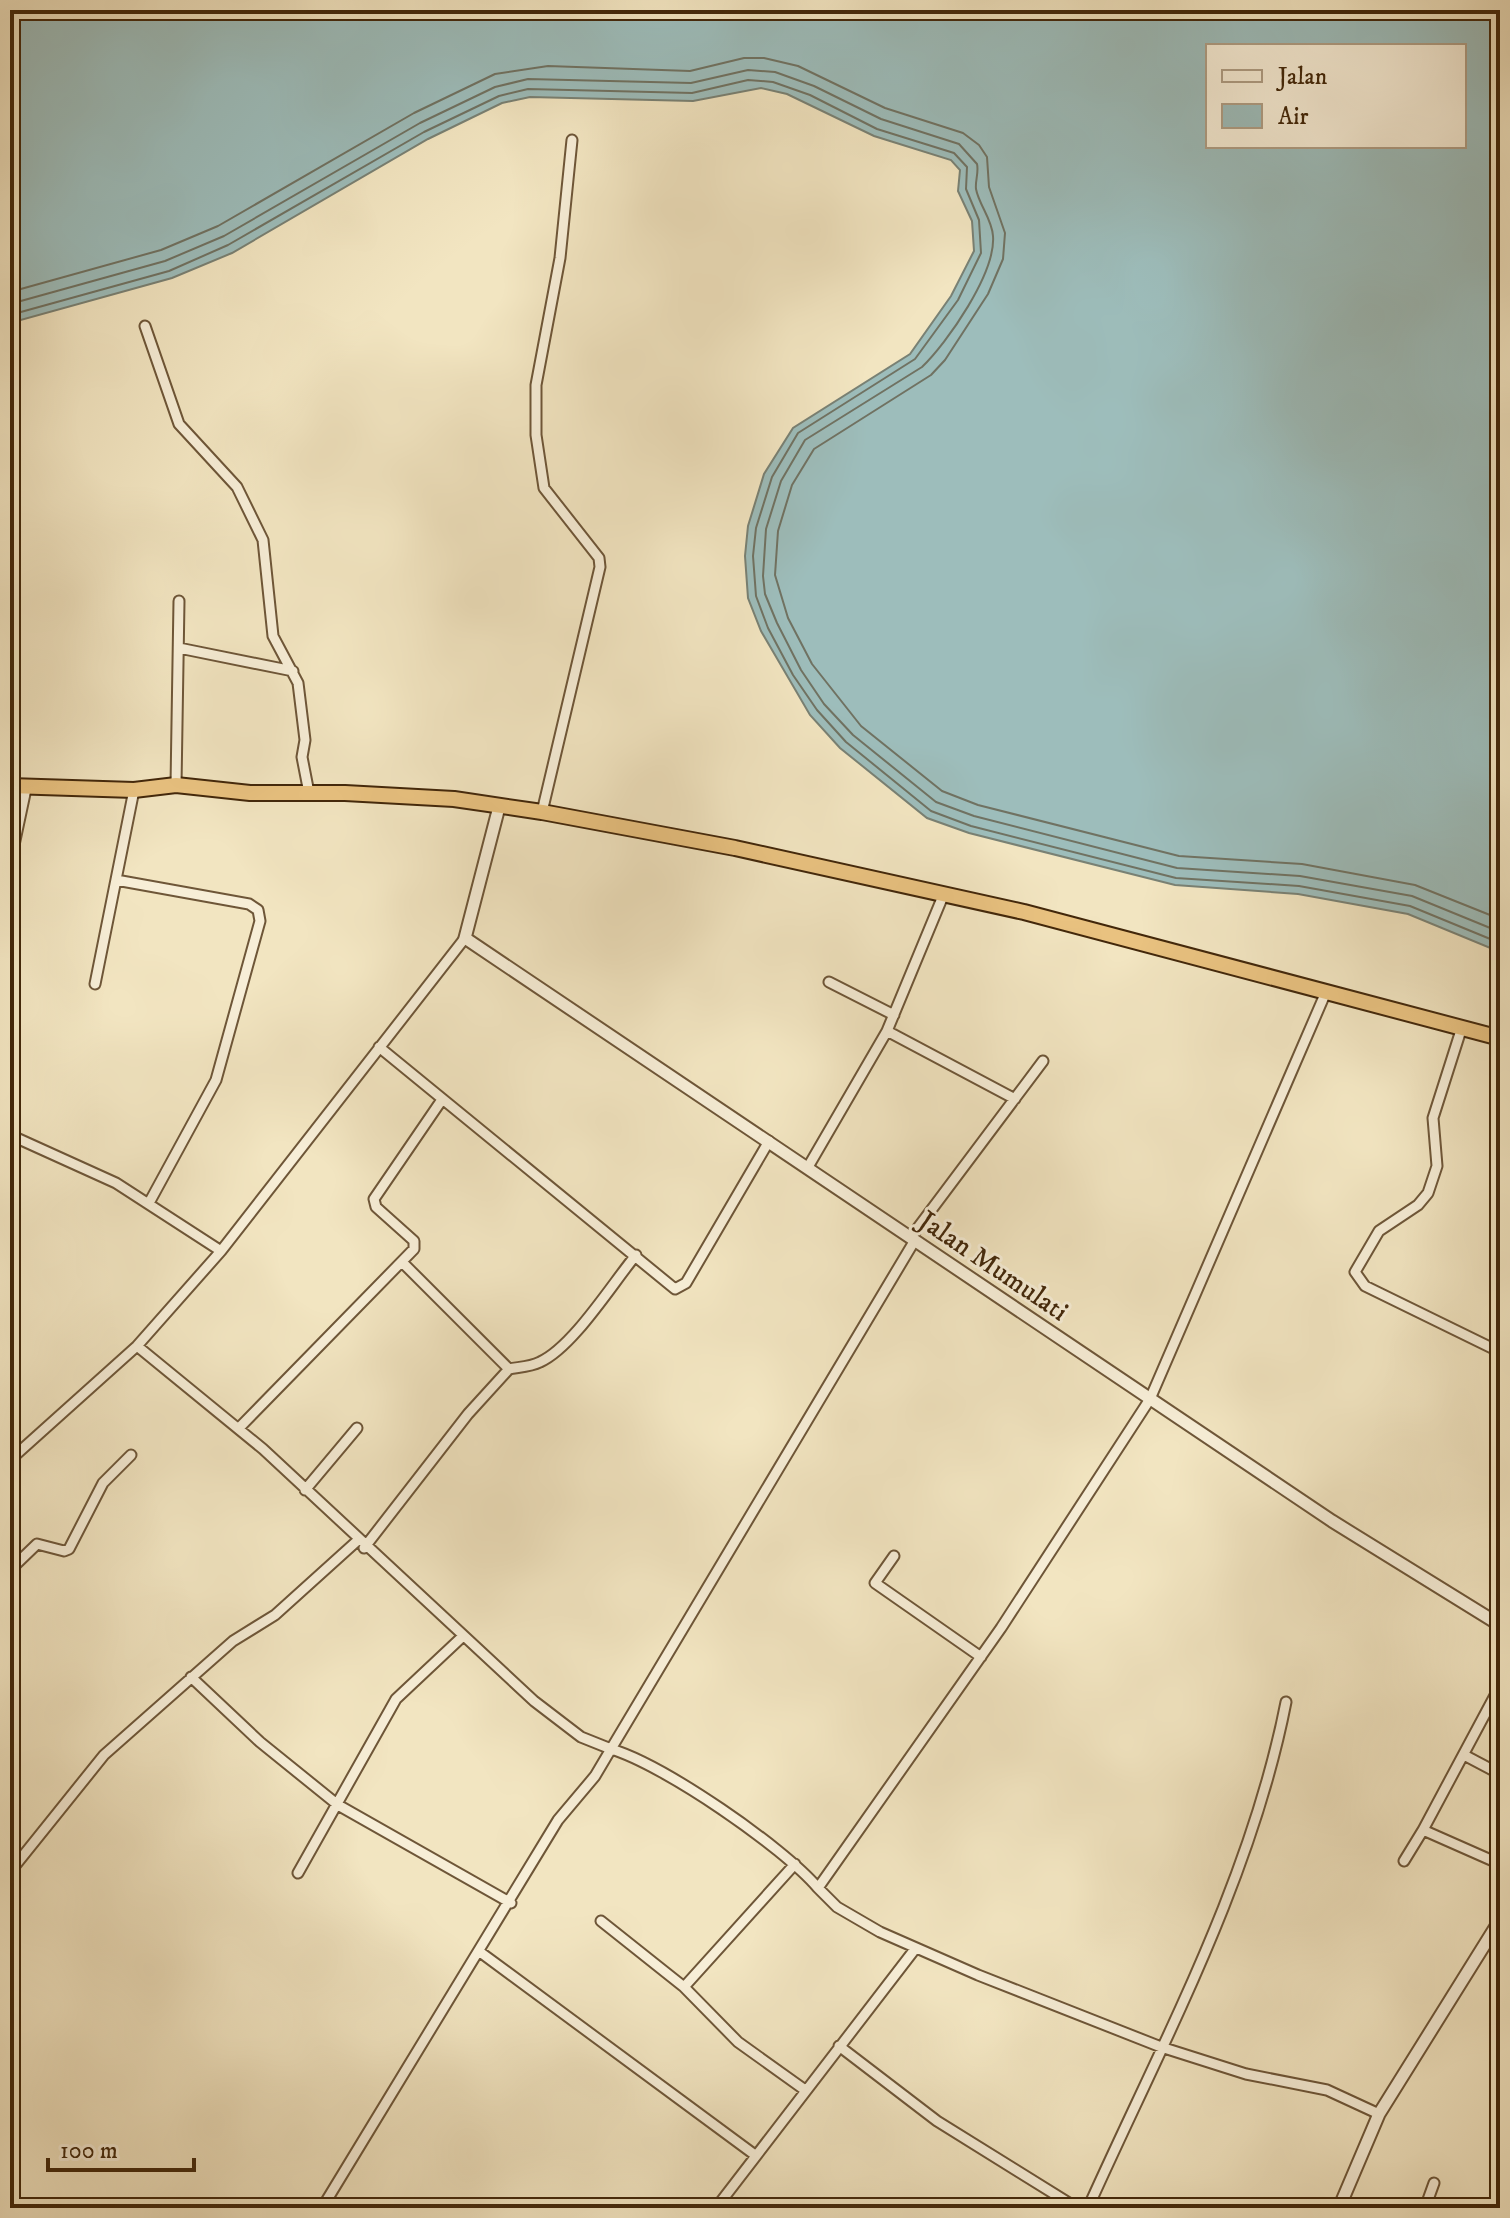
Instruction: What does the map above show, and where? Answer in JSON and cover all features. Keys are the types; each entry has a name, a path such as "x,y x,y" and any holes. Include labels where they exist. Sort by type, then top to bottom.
{"highway":[{"path":"10,786 26,789 134,790 176,785 250,793 454,799 542,812 735,848 1024,912 1500,1038"}],"street":[{"path":"542,812 600,567 599,558 544,488 536,435 536,385 560,258 572,140"},
{"path":"145,326 179,424 230,477 257,523 265,548 273,636 293,671 309,793"},
{"path":"176,785 179,601"},
{"path":"179,648 293,671"},
{"path":"10,864 26,789"},
{"path":"95,984 134,790"},
{"path":"10,1460 137,1346 221,1251 465,938 499,807"},
{"path":"116,880 249,904 258,910 260,921 216,1080 149,1203"},
{"path":"808,1167 887,1031 943,896"},
{"name":"Jalan Mumulati","path":"465,938 1332,1521 1500,1625"},
{"path":"829,982 894,1015"},
{"path":"818,1888 981,1657 1150,1399 1326,992"},
{"path":"1462,1027 1433,1118 1437,1166 1428,1193 1418,1205 1379,1231 1355,1272 1365,1286 1500,1352"},
{"path":"887,1031 1015,1099"},
{"path":"379,1047 441,1101 675,1289 681,1289 769,1141"},
{"path":"322,2208 511,1903 558,1820 595,1776 913,1239 1043,1061"},
{"path":"239,1428 414,1249 414,1241 376,1207 374,1199 441,1101"},
{"path":"10,1135 85,1166 149,1203 221,1251"},
{"path":"10,1872 104,1755 245,1632 275,1615 361,1544 509,1369 548,1357 575,1330 636,1255"},
{"path":"402,1262 509,1369"},
{"path":"137,1346 239,1428 462,1637 562,1723 581,1737 653,1767 795,1864 852,1916 915,1949 1161,2047 1246,2074 1327,2090 1379,2114"},
{"path":"305,1490 357,1428"},
{"path":"10,1570 37,1544 64,1551 69,1549 103,1483 131,1455"},
{"path":"894,1556 875,1583 981,1657"},
{"path":"298,1873 396,1699 462,1637"},
{"path":"191,1677 260,1742 338,1805 511,1903"},
{"path":"1404,1861 1500,1686"},
{"path":"1088,2208 1221,1916 1267,1787 1286,1702"},
{"path":"1464,1755 1500,1774"},
{"path":"1423,1830 1500,1864"},
{"path":"684,1987 795,1864"},
{"path":"1340,2208 1379,2114 1500,1920"},
{"path":"601,1921 684,1987 738,2042 805,2090"},
{"path":"716,2208 915,1949"},
{"path":"480,1952 755,2155"},
{"path":"839,2046 937,2121 1077,2208"},
{"path":"1425,2208 1434,2183"}],"water":[{"path":"10,10 1500,10 1500,952 1408,914 1298,894 1175,885 969,833 927,818 840,748 810,715 761,631 748,598 745,556 748,526 764,474 793,428 910,354 951,296 974,251 972,221 958,191 960,170 951,160 874,136 787,94 761,88 693,101 530,97 502,103 428,139 232,253 172,278 10,323"}]}
